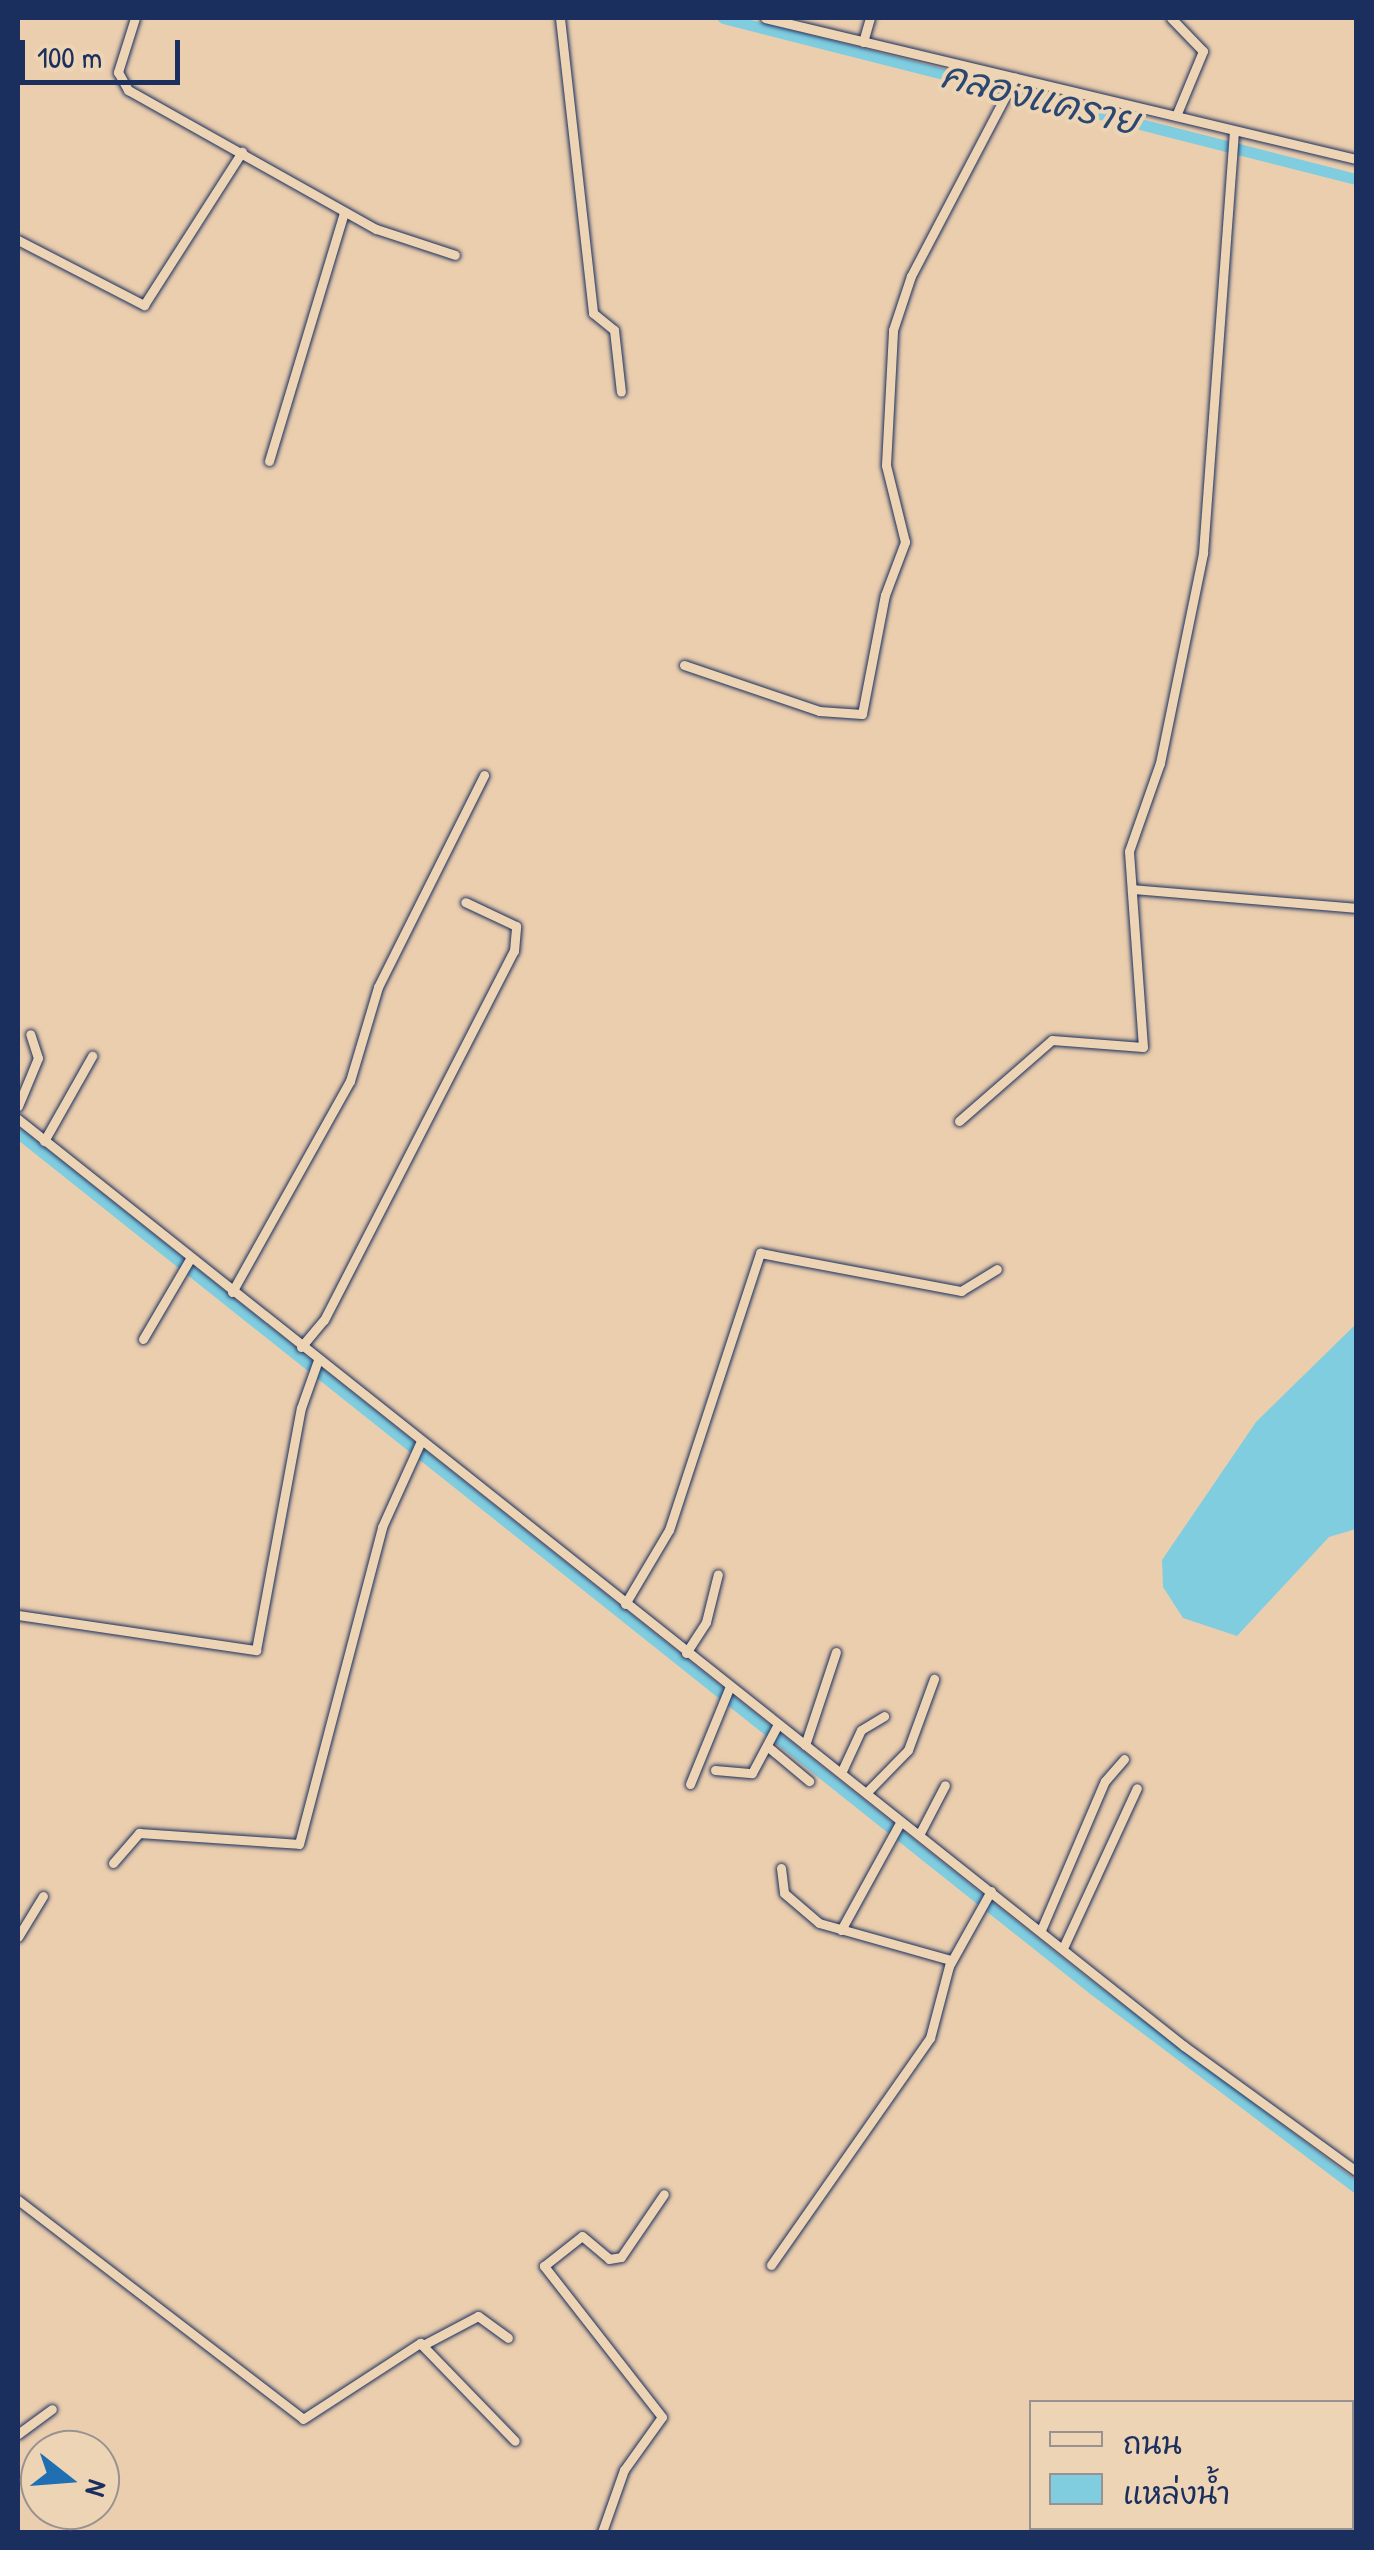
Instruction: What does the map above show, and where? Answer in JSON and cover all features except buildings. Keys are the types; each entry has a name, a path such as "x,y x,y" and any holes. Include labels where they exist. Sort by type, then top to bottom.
{"street":[{"path":"135,18 120,82 344,212 455,255"},
{"path":"560,18 593,314 596,324 614,330 621,392"},
{"path":"765,18 1013,82 1356,159"},
{"path":"863,42 870,18"},
{"path":"1172,18 1203,52 1176,116"},
{"path":"684,665 820,710 862,714 885,595 905,542 886,465 893,330 910,276 1005,104 1013,82"},
{"path":"958,1121 1052,1040 1143,1047 1131,838 1160,762 1209,510 1234,134"},
{"path":"18,240 144,306 242,152"},
{"path":"269,461 344,212"},
{"path":"232,1292 350,1081 378,987 484,776"},
{"path":"1132,889 1356,908"},
{"path":"301,1347 324,1320 514,951 516,926 465,902"},
{"path":"18,1106 38,1058 30,1034"},
{"path":"44,1141 92,1056"},
{"path":"18,1119 189,1262 301,1347 416,1448 625,1604 866,1793 896,1828 919,1835 985,1898 1040,1930 1356,2171"},
{"path":"625,1604 669,1530 760,1253 961,1291 997,1269"},
{"path":"143,1339 189,1262"},
{"path":"18,1615 256,1650 309,1377 316,1363"},
{"path":"114,1863 139,1833 299,1844 382,1527 416,1448"},
{"path":"686,1653 706,1622 718,1574"},
{"path":"805,1745 836,1652"},
{"path":"866,1793 908,1750 934,1679"},
{"path":"690,1784 730,1686"},
{"path":"840,1773 861,1730 884,1716"},
{"path":"716,1770 746,1777 778,1724"},
{"path":"767,1746 809,1781"},
{"path":"1040,1930 1105,1781 1124,1759"},
{"path":"919,1835 945,1785"},
{"path":"1063,1948 1136,1788"},
{"path":"841,1930 896,1828"},
{"path":"781,1868 792,1905 841,1930 952,1960"},
{"path":"18,1937 42,1896"},
{"path":"771,2265 930,2038 952,1960 985,1898"},
{"path":"602,2532 624,2470 662,2417 544,2266 582,2236 610,2258 621,2257 664,2194"},
{"path":"18,2200 304,2419 478,2316 508,2338"},
{"path":"425,2344 515,2440"},
{"path":"18,2434 52,2409"}],"water":[{"path":"1356,1324 1356,1529 1329,1537 1237,1636 1183,1618 1163,1587 1162,1560 1256,1422"}],"waterway":[{"name":"คลองเเคราย","path":"723,18 1356,179"},
{"path":"18,1133 1093,1989 1356,2187"}]}
